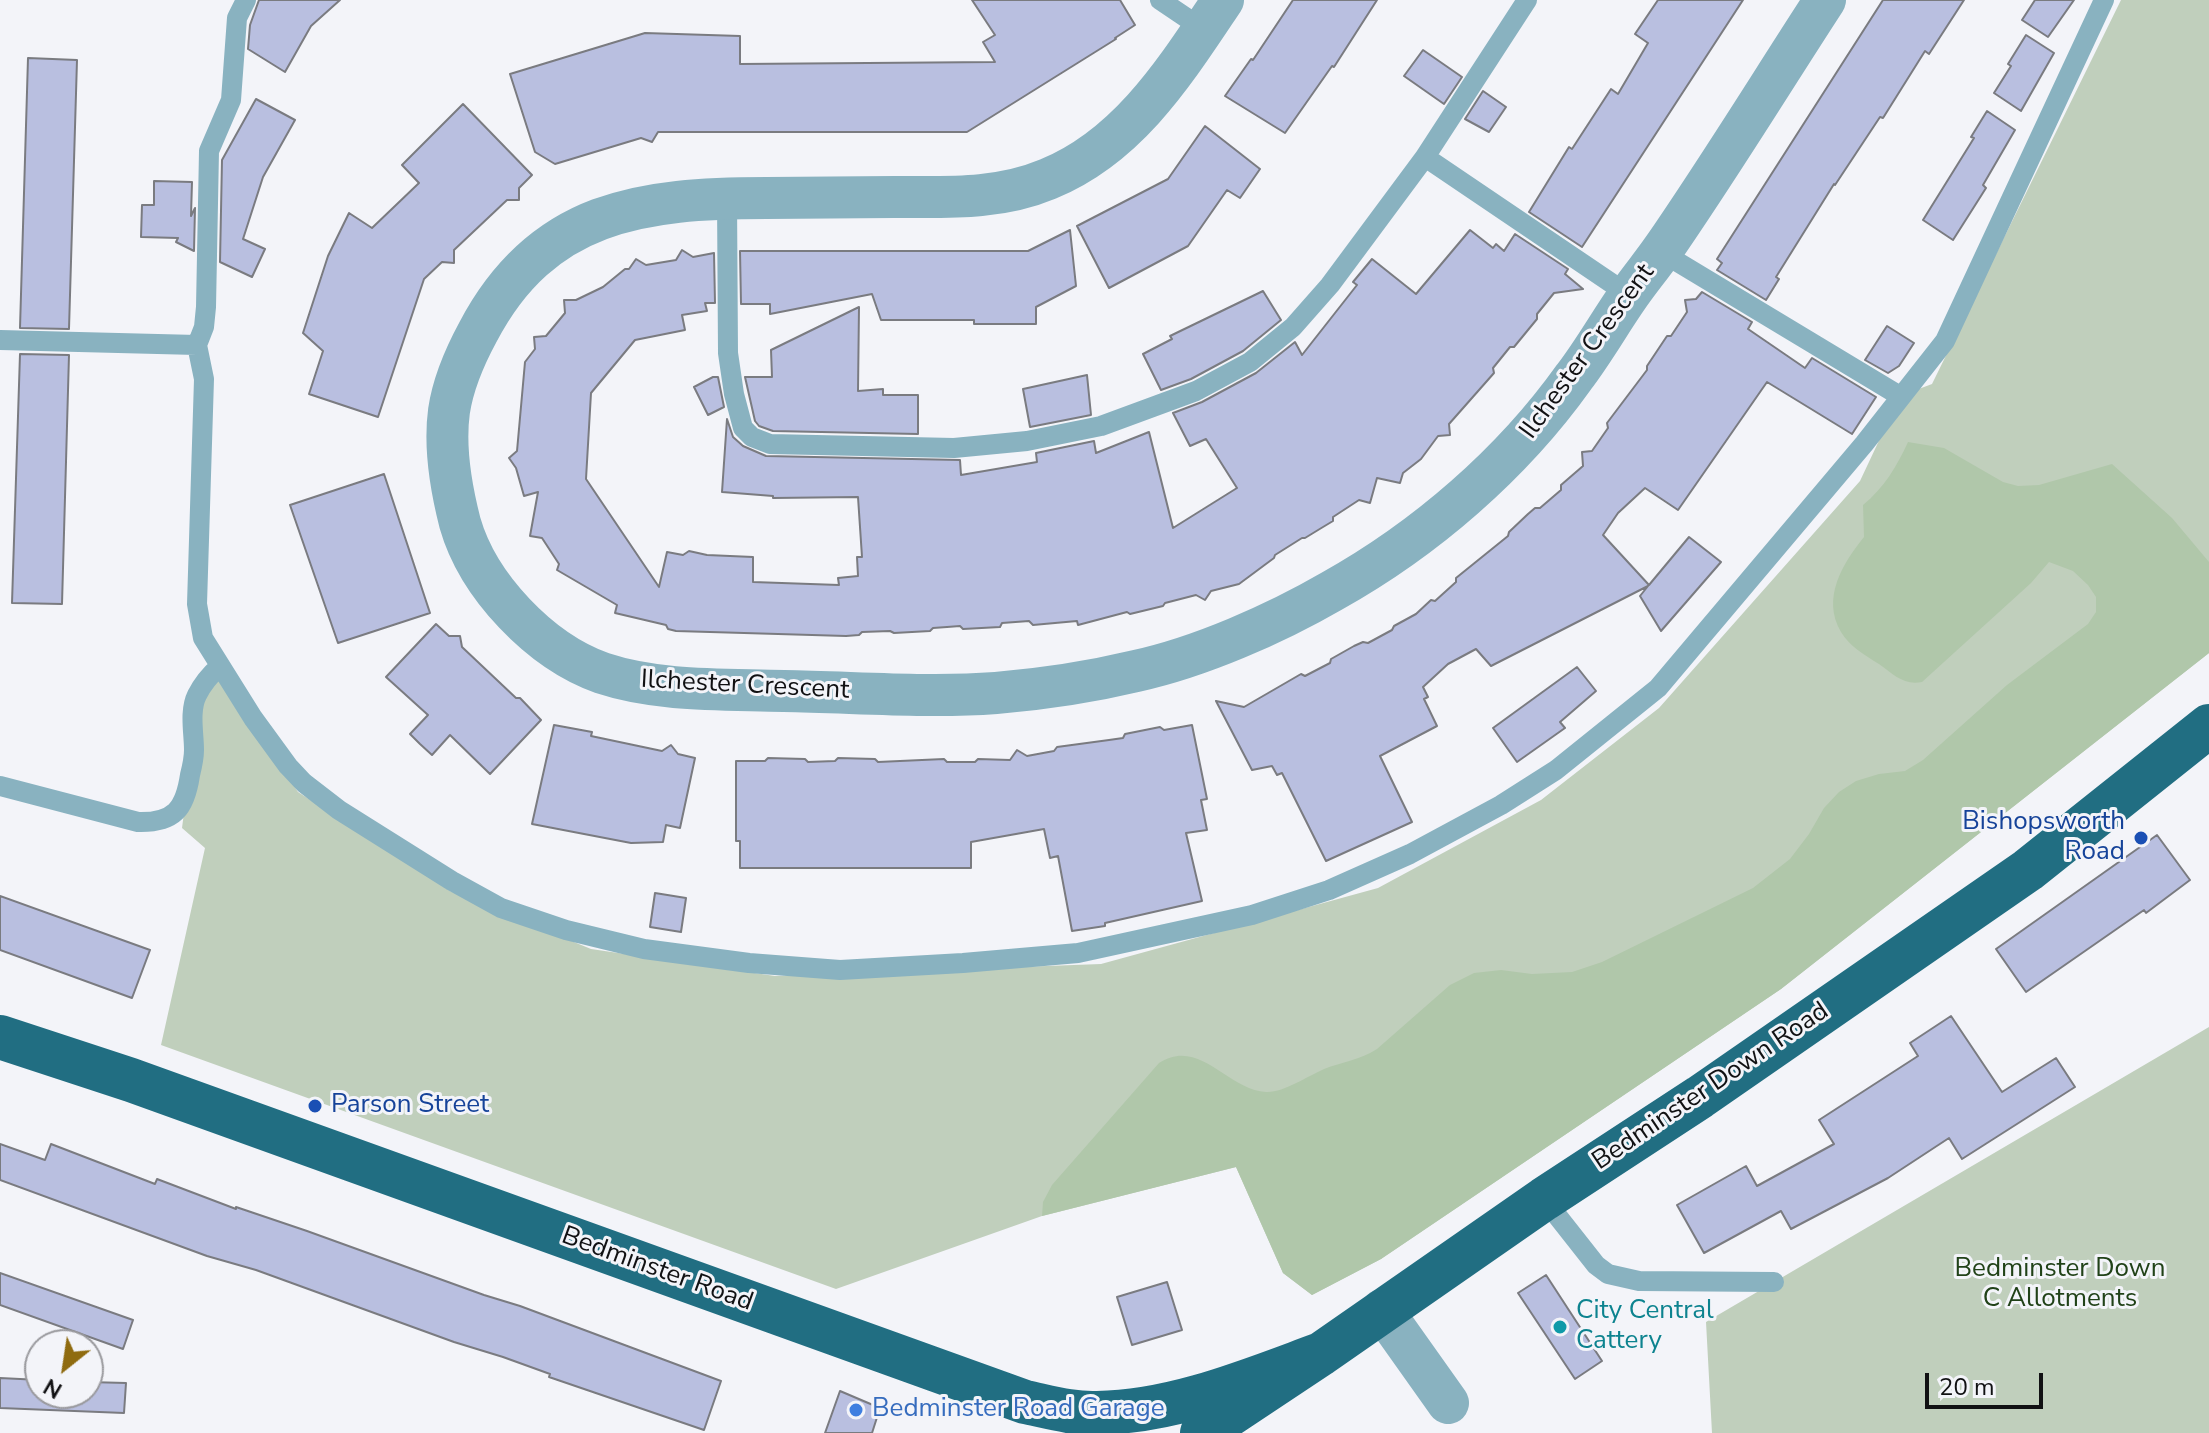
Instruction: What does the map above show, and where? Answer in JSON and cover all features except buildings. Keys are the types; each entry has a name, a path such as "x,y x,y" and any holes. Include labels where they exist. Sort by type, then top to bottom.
{"highway":[{"name":"Bedminster Down Road","path":"1202,1433 1544,1199 1700,1097 2028,870 2209,726"},
{"name":"Bedminster Road","path":"0,1037 145,1085 1025,1402 1085,1413 1134,1411 1212,1392 1321,1354"},
{"path":"1025,1402 1061,1433"}],"street":[{"name":"Ilchester Crescent","path":"1213,15 1142,113 1082,162 1045,181 963,198 727,198 677,201 640,207 603,218 567,233 527,263 481,326 462,365 449,410 450,470 458,515 469,550 487,580 531,629 563,653 600,672 635,681 694,689 995,693 1071,684 1143,670 1267,625 1333,591 1392,554 1451,508 1526,437 1573,380 1661,252 1825,0"},
{"path":"1382,1310 1448,1403"}],"lane":[{"path":"246,0 237,18 231,100 209,151 206,307 204,327 197,345 204,379 197,604 203,638 220,666 253,718 304,783 403,851 501,908 566,930 644,949 749,963 840,970 1078,953 1252,915 1329,890 1410,854 1501,805 1556,770 1658,688 1864,444 1945,341 2104,0"},
{"path":"1160,0 1213,15"},
{"path":"727,198 728,353 739,416 743,428 752,437 770,444 954,448 1027,441 1101,426 1196,391 1250,362 1293,327 1330,285 1425,157 1527,0"},
{"path":"1425,157 1629,295"},
{"path":"1661,252 1900,396"},
{"path":"0,340 197,345"},
{"path":"0,786 138,822 155,822 173,816 182,805 188,789 194,754 192,713 196,696 220,666"},
{"path":"1544,1199 1596,1265 1608,1274 1639,1281 1774,1282"}],"green space":[{"path":"2121,0 2209,0 2209,653 1781,989 1381,1259 1312,1295 1283,1273 1236,1167 1042,1216 836,1289 161,1045 205,848 182,828 198,705 221,676 298,792 450,891 591,949 775,976 1101,964 1378,888 1541,800 1659,708 1860,481 1900,396 1932,384"},
{"path":"1908,442 1944,448 2003,482 2018,486 2039,485 2112,464 2172,518 2209,562 2209,653 1781,989 1381,1259 1312,1295 1283,1273 1236,1167 1042,1216 1043,1202 1052,1185 1159,1063 1188,1056 1201,1060 1252,1089 1273,1092 1377,1049 1450,985 1474,973 1501,970 1532,974 1572,972 1602,962 1753,888 1790,859 1824,808 1839,792 1856,781 1905,771 1923,760 2007,685 2088,624 2096,612 2096,597 2073,571 2049,562 2031,583 1922,682 1899,678 1848,642 1835,619 1833,606 1837,582 1864,537 1863,505 1889,476"},
{"name":"Bedminster Down C Allotments","path":"2209,1027 2209,1433 1712,1433 1706,1322"}],"place":[{"name":"Bishopsworth Road","path":"2141,838"},
{"name":"Parson Street","path":"315,1106"},
{"name":"City Central Cattery","path":"1560,1327"},
{"name":"Bedminster Road Garage","path":"856,1410"}]}
